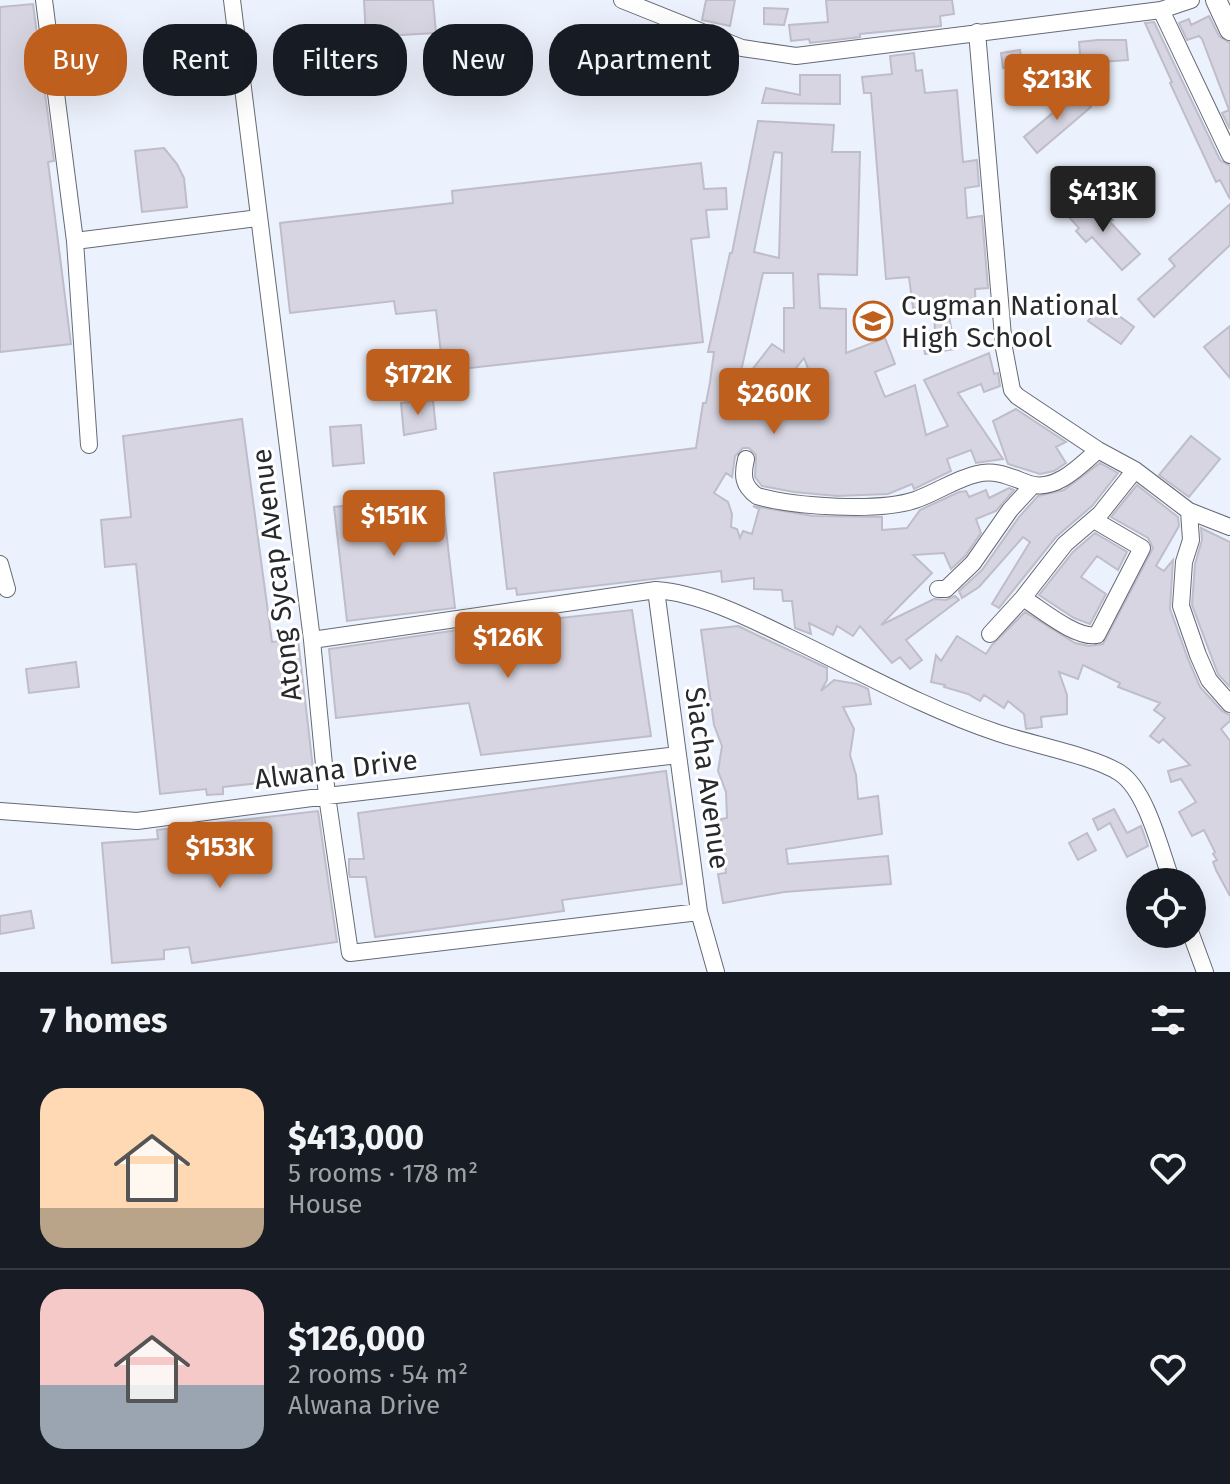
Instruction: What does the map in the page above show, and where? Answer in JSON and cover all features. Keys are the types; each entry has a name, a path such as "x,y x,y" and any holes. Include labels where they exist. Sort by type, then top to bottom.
{"street":[{"path":"44,0 75,241 89,445"},
{"name":"Atong Sycap Avenue","path":"232,0 312,640 327,796 350,953 699,912"},
{"path":"622,0 742,48 796,56 1161,10 1191,0"},
{"path":"1216,0 1230,30"},
{"path":"1161,10 1230,155"},
{"path":"977,32 1006,360 1012,390 1035,409 1098,450 1135,470 1189,511 1230,527"},
{"path":"75,241 258,218"},
{"path":"746,459 744,480 757,496 817,505 902,503 987,472 1005,474 1033,485 1059,480 1098,450"},
{"path":"990,634 1065,544 1094,520 1135,470"},
{"path":"938,589 946,589 962,575 1010,510 1033,485"},
{"path":"1189,511 1191,540 1184,562 1181,606 1209,680 1230,704"},
{"path":"1023,598 1074,631 1097,635 1142,548 1094,520"},
{"path":"0,564 7,589"},
{"path":"312,640 656,590 682,594 756,621 979,726 1102,765 1121,774 1142,802 1167,868"},
{"name":"Siacha Avenue","path":"656,590 699,912 716,972"},
{"name":"Alwana Drive","path":"0,811 137,821 678,755"},
{"path":"1196,948 1205,972"}],"building":[{"path":"364,0 433,0 435,24 423,24 423,34 407,35 407,24 365,24"},
{"path":"706,0 735,0 730,24 702,20"},
{"path":"826,0 952,0 954,14 940,16 941,26 860,34 860,37 810,43 809,39 791,41 789,25 828,22"},
{"path":"33,4 36,24 24,24 24,96 45,96 54,161 48,162 71,344 0,352 0,7"},
{"path":"764,8 788,9 784,25 764,24"},
{"path":"1209,16 1219,36 1230,43 1230,129 1222,113 1229,110 1202,39 1199,36 1187,40 1179,23 1189,19 1191,25"},
{"path":"1154,22 1220,160 1230,166 1230,199 1220,180 1216,182 1170,83 1145,23"},
{"path":"1126,40 1128,60 1100,62 1101,86 1083,87 1079,42"},
{"path":"1020,50 1022,65 1003,68 1001,53"},
{"path":"914,53 916,71 922,70 925,93 957,90 963,162 977,160 979,186 965,188 967,218 982,216 988,288 975,289 976,314 949,316 955,349 925,354 922,335 935,333 934,306 913,308 909,277 886,279 871,93 864,93 862,77 892,74 890,56"},
{"path":"800,75 840,75 840,104 762,103 766,88 800,95"},
{"path":"1078,92 1091,107 1037,153 1024,137"},
{"path":"758,121 834,125 832,152 860,152 857,275 818,274 820,308 846,309 846,353 885,338 895,364 875,372 885,397 915,385 926,435 948,426 924,380 989,353 994,374 998,373 1000,386 984,392 981,384 958,393 1003,459 976,463 971,450 947,459 951,471 914,489 912,484 888,494 837,496 762,486 755,477 756,455 749,448 743,448 735,456 732,477 726,473 714,493 728,502 732,514 731,527 737,529 740,538 743,531 752,534 759,509 753,506 813,516 882,517 882,530 907,528 920,510 959,492 966,491 969,497 986,490 989,498 1009,488 1014,490 996,511 976,519 981,533 965,556 951,569 944,553 913,555 932,573 881,625 934,599 946,600 955,596 959,600 906,640 922,660 910,669 900,657 892,663 860,626 853,636 837,626 833,635 809,623 811,634 795,628 792,601 783,601 782,590 754,589 754,578 722,582 721,571 517,595 516,588 507,589 494,473 696,448 714,352 708,352 732,253","holes":["774,152 782,153 779,258 754,252","763,273 793,273 794,308 784,308 784,352 772,344 737,389","804,358 822,406 785,382"]},
{"path":"164,148 184,178 187,207 142,212 135,151"},
{"path":"701,163 704,189 726,188 727,209 706,210 709,237 691,239 703,342 443,371 436,310 396,314 394,301 290,313 280,223 453,203 452,191"},
{"path":"1080,200 1094,216 1103,208 1113,220 1110,222 1140,254 1122,270 1092,237 1086,242 1076,231 1079,228 1065,213"},
{"path":"1230,204 1230,245 1154,317 1138,299 1175,266 1169,259"},
{"path":"1102,303 1134,327 1121,344 1088,321"},
{"path":"1230,326 1230,378 1204,347"},
{"path":"433,400 436,429 404,435 401,403"},
{"path":"1016,409 1066,442 1056,447 1066,463 1054,471 1040,474 1008,464 993,421"},
{"path":"242,419 272,642 298,639 314,777 223,787 223,794 207,795 206,789 160,794 136,564 105,567 101,520 131,517 123,436"},
{"path":"361,425 364,463 333,466 330,427"},
{"path":"1191,436 1220,459 1189,497 1159,475"},
{"path":"1100,463 1118,473 1092,506 1056,537 999,608 992,604 1030,542 1023,537 979,587 962,598 959,591 982,570 1019,517 1038,496 1064,490"},
{"path":"1137,485 1178,517 1179,526 1156,566 1164,571 1173,560 1170,609 1188,659 1200,687 1222,711 1230,715 1230,721 1221,729 1230,741 1230,896 1216,870 1213,862 1217,860 1213,854 1215,852 1204,830 1192,836 1179,812 1196,802 1181,779 1171,782 1168,771 1190,765 1163,739 1159,743 1150,736 1165,718 1154,710 1160,703 1118,687 1120,683 1083,665 1078,679 1059,672 1067,695 1067,714 1041,717 1042,727 1026,729 1024,714 1008,701 1004,708 984,695 980,701 931,682 936,655 941,661 957,636 986,654 1025,612 1075,643 1089,646 1103,644 1153,548 1148,538 1111,517"},
{"path":"442,495 455,608 347,621 334,507"},
{"path":"1201,528 1230,542 1230,687 1218,674 1192,605"},
{"path":"1095,533 1127,552 1118,570 1097,556 1081,577 1106,594 1090,624 1074,618 1039,595 1073,552"},
{"path":"632,610 651,736 481,755 469,703 336,718 329,649 478,627"},
{"path":"738,626 827,668 827,680 821,691 834,680 868,689 871,704 843,707 854,729 850,755 858,799 878,796 882,834 786,849 788,864 888,856 891,884 784,892 723,903 718,874 726,873 721,819 727,818 726,792 718,771 722,746 714,725 701,630"},
{"path":"76,662 79,687 29,693 26,669"},
{"path":"666,771 682,884 562,900 564,911 375,937 366,877 350,877 349,873 349,859 364,859 358,813"},
{"path":"1114,809 1127,833 1141,826 1148,846 1127,857 1110,823 1098,830 1093,819"},
{"path":"318,811 337,942 192,963 189,947 164,950 164,959 112,963 102,843 158,839 157,830"},
{"path":"1087,833 1096,850 1078,860 1069,843"},
{"path":"31,911 34,928 0,934 0,916"}],"place":[{"name":"Cugman National High School","path":"873,321"}]}
